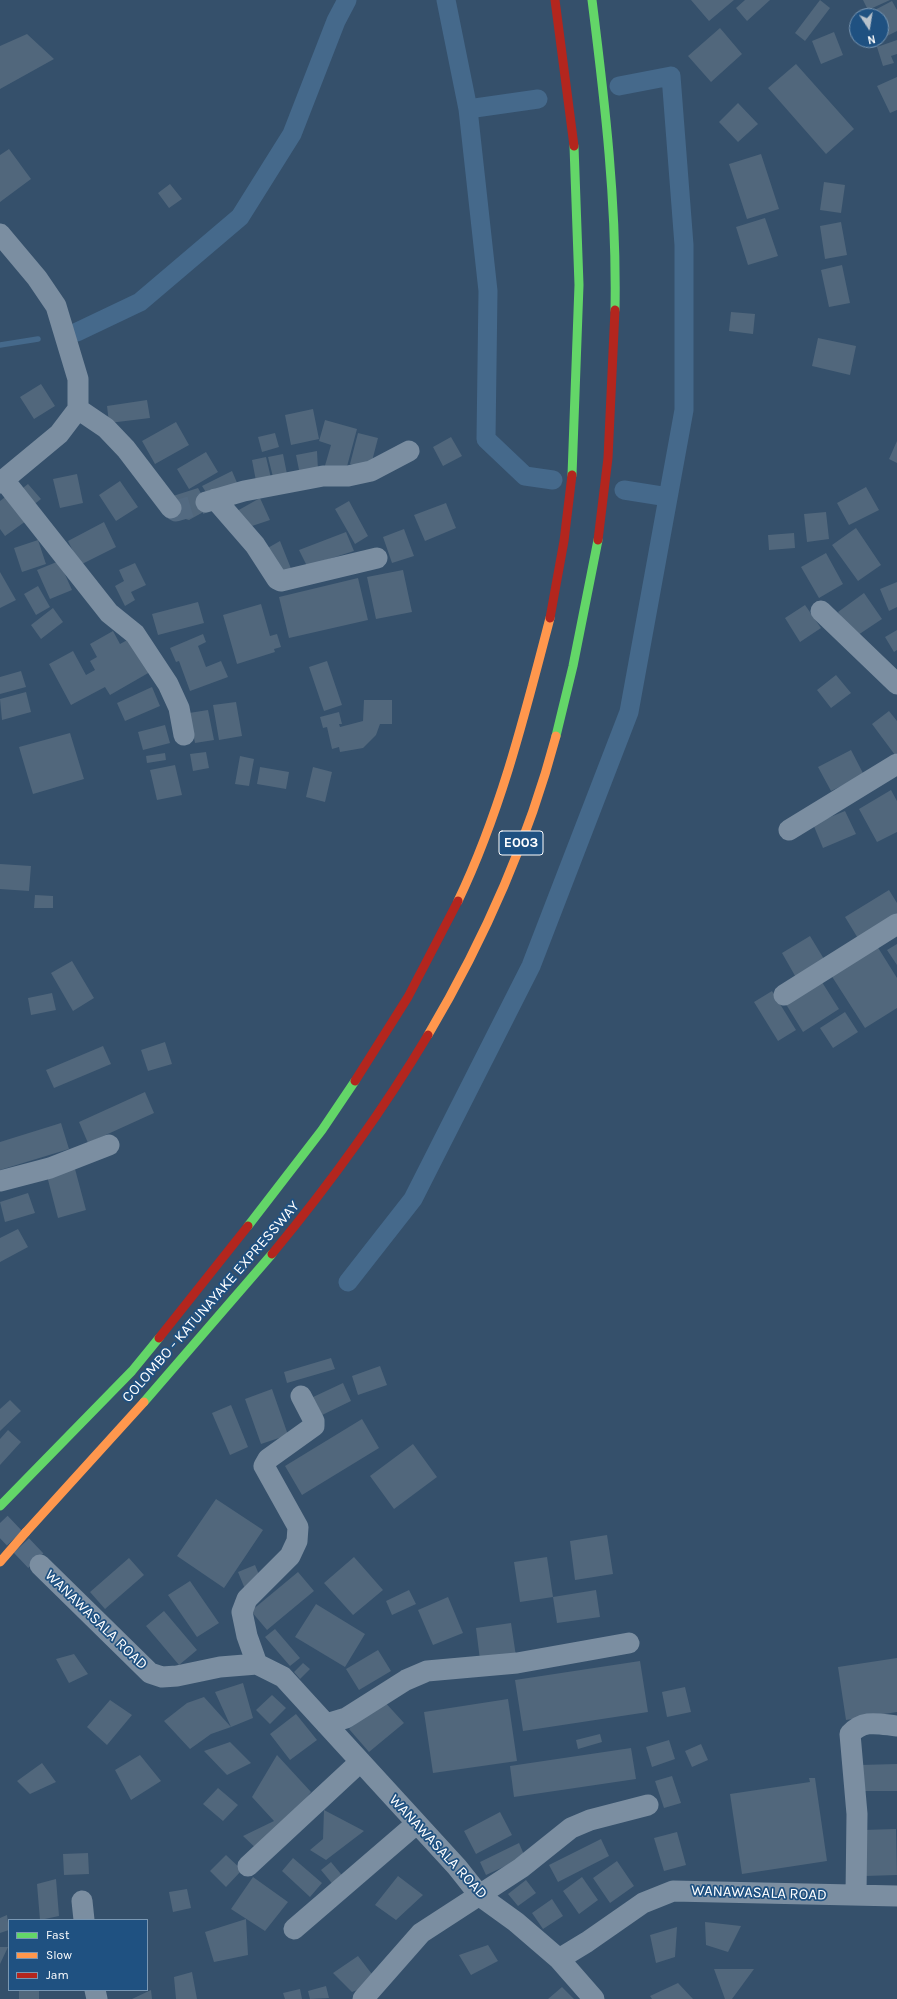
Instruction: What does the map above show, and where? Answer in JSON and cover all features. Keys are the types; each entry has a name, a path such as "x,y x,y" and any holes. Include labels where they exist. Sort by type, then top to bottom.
{"highway":[{"name":"COLOMBO - KATUNAYAKE EXPRESSWAY","path":"0,1506 132,1371 215,1270 322,1130 365,1067 408,996 447,925 471,874 492,819 519,737 552,610 564,541 573,465 579,285 574,147 555,0"},
{"name":"COLOMBO - KATUNAYAKE EXPRESSWAY","path":"0,1562 242,1292 296,1226 352,1152 421,1048 471,959 518,853 548,766 566,698 596,554 606,482 614,344 614,223 606,121 592,0"}],"street":[{"path":"0,234 37,278 56,306 78,379 78,409 59,434 2,481 109,613 135,634 168,684 179,708 184,735"},
{"path":"78,409 106,428 126,449 171,508"},
{"path":"377,558 281,581 277,579 255,545 211,501 244,491 323,476 348,476 371,471 409,451"},
{"path":"821,611 897,684"},
{"path":"789,830 897,764"},
{"path":"784,995 897,924"},
{"path":"0,1181 50,1168 109,1146"},
{"path":"257,1664 242,1612 247,1599 290,1556 297,1541 298,1527 264,1466 268,1459 314,1426 314,1420 301,1396"},
{"name":"WANAWASALA ROAD","path":"40,1565 150,1673 162,1677 177,1676 220,1667 257,1664 283,1677 326,1724 333,1734 457,1867 480,1896 516,1922 559,1959 587,1942 643,1903 673,1890 897,1896"},
{"path":"326,1724 346,1718 406,1680 427,1671 517,1663 629,1643"},
{"path":"856,1895 857,1814 850,1734 857,1727 869,1723 897,1726"},
{"path":"248,1866 360,1762"},
{"path":"363,1999 421,1933 521,1868 571,1828 590,1820 648,1805"},
{"path":"294,1929 416,1824"},
{"path":"559,1959 594,1999"}],"building":[{"path":"691,0 734,0 709,21"},
{"path":"745,0 770,0 747,21 736,8"},
{"path":"820,0 830,8 805,41 795,33"},
{"path":"863,0 890,0 872,8 867,8"},
{"path":"892,1 897,10 897,31 889,35 889,8 879,8"},
{"path":"720,28 742,54 711,82 688,56"},
{"path":"834,32 843,55 821,64 812,41"},
{"path":"27,34 54,59 0,89 0,46"},
{"path":"897,40 897,54 891,56 894,63 883,66 877,48 889,48 889,43"},
{"path":"796,64 854,129 826,154 768,88"},
{"path":"897,77 897,110 890,113 877,86"},
{"path":"738,103 758,124 738,142 719,122"},
{"path":"9,149 31,179 0,202 0,155"},
{"path":"761,154 779,209 747,219 729,164"},
{"path":"824,182 845,185 841,213 820,210"},
{"path":"170,184 182,199 169,208 158,193"},
{"path":"765,218 778,256 748,265 736,227"},
{"path":"841,222 847,255 825,259 820,226"},
{"path":"842,265 850,303 829,307 821,270"},
{"path":"731,312 755,314 753,334 729,331"},
{"path":"818,338 856,346 850,375 812,366"},
{"path":"41,384 55,406 34,419 20,397"},
{"path":"147,400 150,418 109,423 107,406"},
{"path":"313,409 319,439 291,445 285,415"},
{"path":"325,420 357,429 345,474 324,469 331,445 319,441"},
{"path":"176,422 189,445 155,464 142,441"},
{"path":"275,433 279,447 262,452 258,437"},
{"path":"358,433 378,438 370,469 350,464"},
{"path":"451,437 462,456 443,466 433,447"},
{"path":"897,441 897,463 889,459"},
{"path":"317,451 318,470 300,475 296,455"},
{"path":"206,452 218,472 189,489 177,469"},
{"path":"283,454 287,474 273,477 268,457"},
{"path":"266,457 271,478 256,481 252,460"},
{"path":"232,471 238,485 209,497 202,486"},
{"path":"77,474 83,503 60,508 53,479"},
{"path":"120,481 138,507 116,521 99,495"},
{"path":"28,484 41,499 32,506 19,491"},
{"path":"866,487 879,510 849,525 837,503"},
{"path":"198,488 206,502 207,510 189,520 172,515 173,496"},
{"path":"8,495 26,521 5,536 0,529 0,501"},
{"path":"260,498 270,520 249,527 237,511"},
{"path":"349,501 368,536 355,544 335,509"},
{"path":"446,503 456,528 425,541 414,515"},
{"path":"826,512 829,539 807,542 804,514"},
{"path":"104,522 116,547 80,565 68,541"},
{"path":"856,528 881,565 858,581 832,545"},
{"path":"404,529 414,556 392,563 383,537"},
{"path":"346,532 354,551 307,566 299,550"},
{"path":"794,533 795,548 769,550 768,535"},
{"path":"38,540 46,564 22,572 14,548"},
{"path":"280,541 292,571 281,574 266,549"},
{"path":"826,553 843,584 819,598 801,567"},
{"path":"59,561 72,590 50,599 37,570"},
{"path":"135,563 146,585 131,592 135,600 125,606 115,586 124,581 119,570"},
{"path":"403,570 412,612 376,619 367,577"},
{"path":"0,572 16,600 0,608"},
{"path":"358,578 368,620 289,638 279,597"},
{"path":"897,582 897,607 889,611 880,589"},
{"path":"38,586 50,607 36,615 24,594"},
{"path":"864,593 882,619 855,637 838,612"},
{"path":"198,602 204,623 158,635 152,614"},
{"path":"261,604 270,636 277,634 281,647 274,649 275,652 237,664 223,615"},
{"path":"805,605 821,628 800,642 785,618"},
{"path":"53,608 63,622 41,639 31,625"},
{"path":"897,630 897,650 894,652 885,637"},
{"path":"113,631 120,644 131,638 150,672 110,695 105,687 71,705 49,664 73,651 86,675 95,670 90,661 97,657 90,644"},
{"path":"203,634 206,642 198,646 206,667 221,661 228,677 190,691 179,661 176,662 170,648"},
{"path":"327,661 342,705 324,711 309,667"},
{"path":"21,671 26,687 0,694 0,677"},
{"path":"836,675 851,693 831,708 817,690"},
{"path":"152,687 160,706 125,721 117,703"},
{"path":"26,692 31,712 2,720 0,699"},
{"path":"364,700 392,700 392,724 380,724 376,735 363,748 340,752 339,747 332,749 327,727 323,728 320,717 339,712 342,724 339,724 340,727 363,721"},
{"path":"236,702 242,736 219,740 213,705"},
{"path":"208,710 214,740 195,743 189,713"},
{"path":"889,711 897,721 897,753 895,755 872,724"},
{"path":"165,725 170,743 143,750 138,732"},
{"path":"70,733 84,779 33,794 19,747"},
{"path":"851,750 864,775 831,791 818,767"},
{"path":"206,752 209,768 193,771 190,754"},
{"path":"165,753 166,760 147,763 146,756"},
{"path":"240,756 254,759 249,786 235,784"},
{"path":"175,765 182,795 157,800 150,770"},
{"path":"260,767 289,772 286,789 257,784"},
{"path":"313,767 332,772 325,802 306,797"},
{"path":"891,790 897,801 897,832 877,842 859,809"},
{"path":"845,811 856,834 823,848 813,824"},
{"path":"0,864 31,866 29,891 0,889"},
{"path":"889,890 897,903 897,917 859,940 845,917"},
{"path":"35,895 53,896 53,908 34,908"},
{"path":"810,936 827,964 798,981 782,953"},
{"path":"897,944 897,965 887,950"},
{"path":"877,946 897,978 897,1008 865,1028 831,975"},
{"path":"72,961 94,998 73,1011 51,973"},
{"path":"820,979 839,1009 803,1032 784,1001"},
{"path":"772,991 796,1030 778,1041 754,1002"},
{"path":"52,993 56,1010 31,1015 28,998"},
{"path":"845,1012 858,1032 833,1048 820,1028"},
{"path":"165,1042 172,1064 148,1071 141,1050"},
{"path":"103,1046 111,1064 54,1088 46,1070"},
{"path":"145,1092 154,1113 88,1143 79,1122"},
{"path":"61,1123 69,1149 0,1170 0,1142"},
{"path":"75,1169 86,1210 58,1218 47,1176"},
{"path":"28,1193 35,1213 5,1222 0,1202"},
{"path":"18,1229 28,1247 0,1262 0,1238"},
{"path":"331,1358 335,1369 287,1383 284,1372"},
{"path":"380,1366 387,1385 358,1395 352,1376"},
{"path":"343,1383 351,1401 320,1416 311,1398"},
{"path":"272,1389 288,1435 261,1444 245,1399"},
{"path":"10,1400 21,1411 0,1431 0,1409"},
{"path":"231,1405 248,1447 230,1455 212,1413"},
{"path":"362,1419 379,1448 302,1495 285,1466"},
{"path":"8,1430 21,1442 0,1465 0,1439"},
{"path":"413,1444 437,1477 394,1509 370,1476"},
{"path":"216,1499 263,1530 224,1588 177,1556"},
{"path":"607,1535 613,1574 575,1580 570,1541"},
{"path":"354,1557 383,1590 353,1615 324,1583"},
{"path":"547,1557 553,1597 520,1602 514,1562"},
{"path":"129,1558 144,1575 105,1609 90,1592"},
{"path":"255,1565 262,1582 245,1589 238,1572"},
{"path":"298,1572 314,1591 267,1630 251,1611"},
{"path":"190,1581 219,1623 197,1637 168,1595"},
{"path":"409,1590 416,1604 392,1615 386,1601"},
{"path":"596,1590 600,1617 557,1623 553,1597"},
{"path":"448,1597 463,1633 433,1645 418,1610"},
{"path":"316,1604 365,1634 345,1667 295,1637"},
{"path":"164,1611 197,1650 179,1665 146,1626"},
{"path":"511,1623 517,1663 481,1668 476,1628"},
{"path":"275,1629 300,1658 290,1666 265,1637"},
{"path":"378,1650 391,1671 359,1690 346,1669"},
{"path":"74,1654 88,1674 69,1683 56,1659"},
{"path":"897,1658 897,1712 846,1720 838,1667"},
{"path":"640,1661 648,1712 523,1731 515,1680"},
{"path":"303,1663 310,1669 300,1679 294,1672"},
{"path":"243,1683 253,1718 231,1727 215,1692"},
{"path":"685,1687 691,1712 667,1717 662,1692"},
{"path":"272,1695 286,1708 270,1724 256,1710"},
{"path":"204,1697 231,1727 211,1734 190,1749 164,1721 187,1703"},
{"path":"508,1699 517,1761 433,1773 424,1712"},
{"path":"110,1700 132,1715 107,1745 87,1727"},
{"path":"383,1700 404,1723 369,1752 349,1729"},
{"path":"296,1714 317,1740 290,1760 270,1734"},
{"path":"600,1734 602,1742 578,1749 576,1740"},
{"path":"669,1740 675,1759 652,1767 646,1747"},
{"path":"230,1742 251,1763 227,1775 204,1751"},
{"path":"701,1744 708,1760 692,1767 685,1751"},
{"path":"631,1748 636,1779 514,1797 510,1766"},
{"path":"140,1755 161,1781 131,1800 115,1770"},
{"path":"277,1755 311,1792 262,1854 243,1836 274,1821 252,1797"},
{"path":"42,1763 56,1782 30,1794 17,1781"},
{"path":"897,1764 897,1791 861,1791 860,1765"},
{"path":"672,1776 681,1803 664,1808 655,1781"},
{"path":"809,1778 815,1778 827,1861 742,1874 730,1794 810,1782"},
{"path":"218,1788 238,1805 223,1821 203,1804"},
{"path":"324,1810 364,1831 326,1860 310,1850 323,1839"},
{"path":"500,1812 512,1835 476,1854 464,1831"},
{"path":"896,1829 897,1875 865,1876 863,1830"},
{"path":"677,1832 686,1865 664,1871 654,1838"},
{"path":"601,1839 609,1856 558,1882 549,1865"},
{"path":"519,1843 525,1857 486,1875 480,1862"},
{"path":"88,1853 89,1874 64,1875 63,1854"},
{"path":"226,1855 242,1870 226,1887 210,1871"},
{"path":"293,1858 322,1883 310,1897 282,1871"},
{"path":"617,1861 634,1886 610,1903 593,1878"},
{"path":"331,1862 345,1879 335,1887 321,1870"},
{"path":"398,1876 423,1895 396,1920 375,1905"},
{"path":"253,1877 288,1902 265,1931 231,1909"},
{"path":"582,1877 598,1900 579,1914 563,1891"},
{"path":"56,1879 59,1916 40,1919 37,1884"},
{"path":"526,1880 536,1893 518,1906 508,1894"},
{"path":"187,1889 191,1908 173,1912 169,1892"},
{"path":"552,1899 563,1916 543,1929 532,1913"},
{"path":"7,1915 8,1930 0,1933 0,1918"},
{"path":"246,1919 248,1955 214,1962 205,1932"},
{"path":"705,1922 741,1926 728,1952 706,1945"},
{"path":"677,1927 675,1957 656,1963 650,1935"},
{"path":"488,1945 498,1961 471,1975 459,1955"},
{"path":"0,1947 8,1947 0,1964"},
{"path":"358,1956 378,1982 352,1992 333,1973"},
{"path":"714,1969 754,1969 732,1999 725,1999"},
{"path":"192,1972 197,1999 176,1999 174,1977"},
{"path":"678,1983 693,1999 652,1999 650,1996"},
{"path":"326,1986 329,1998 310,1999 308,1991"},
{"path":"562,1987 574,1999 548,1999"},
{"path":"300,1989 302,1999 285,1999 283,1993"},
{"path":"151,1990 152,1999 132,1999"},
{"path":"19,1991 39,1991 39,1999 19,1999"}],"waterway":[{"path":"77,332 140,302 240,217 292,134 336,21 347,0"},
{"path":"446,0 468,109 488,291 486,439 525,476 553,480"},
{"path":"348,1282 413,1199 531,966 629,712 684,410 684,245 671,76 619,86"},
{"path":"468,109 538,99"},
{"path":"0,345 38,339"},
{"path":"624,490 668,497"}],"tunnel":[{"path":"171,508 176,511 206,502"},
{"path":"0,1523 40,1565"}],"traffic: fast":[{"path":"592,0 606,116 612,193 615,310"},
{"path":"572,475 579,285 574,146"},
{"path":"556,736 573,666 598,540"},
{"path":"248,1226 322,1130 355,1081"},
{"path":"144,1402 272,1254"},
{"path":"0,1506 132,1371 159,1338"}],"traffic: slow":[{"path":"458,901 487,832 511,762 550,618"},
{"path":"428,1035 467,964 502,890 532,814 556,736"},
{"path":"26,1532 144,1402"},
{"path":"0,1562 26,1532"}],"traffic: jam":[{"path":"555,0 574,146"},
{"path":"598,540 608,458 615,310"},
{"path":"550,618 564,541 572,475"},
{"path":"355,1081 408,997 458,901"},
{"path":"272,1254 314,1202 354,1148 428,1035"},
{"path":"159,1338 248,1226"}]}
